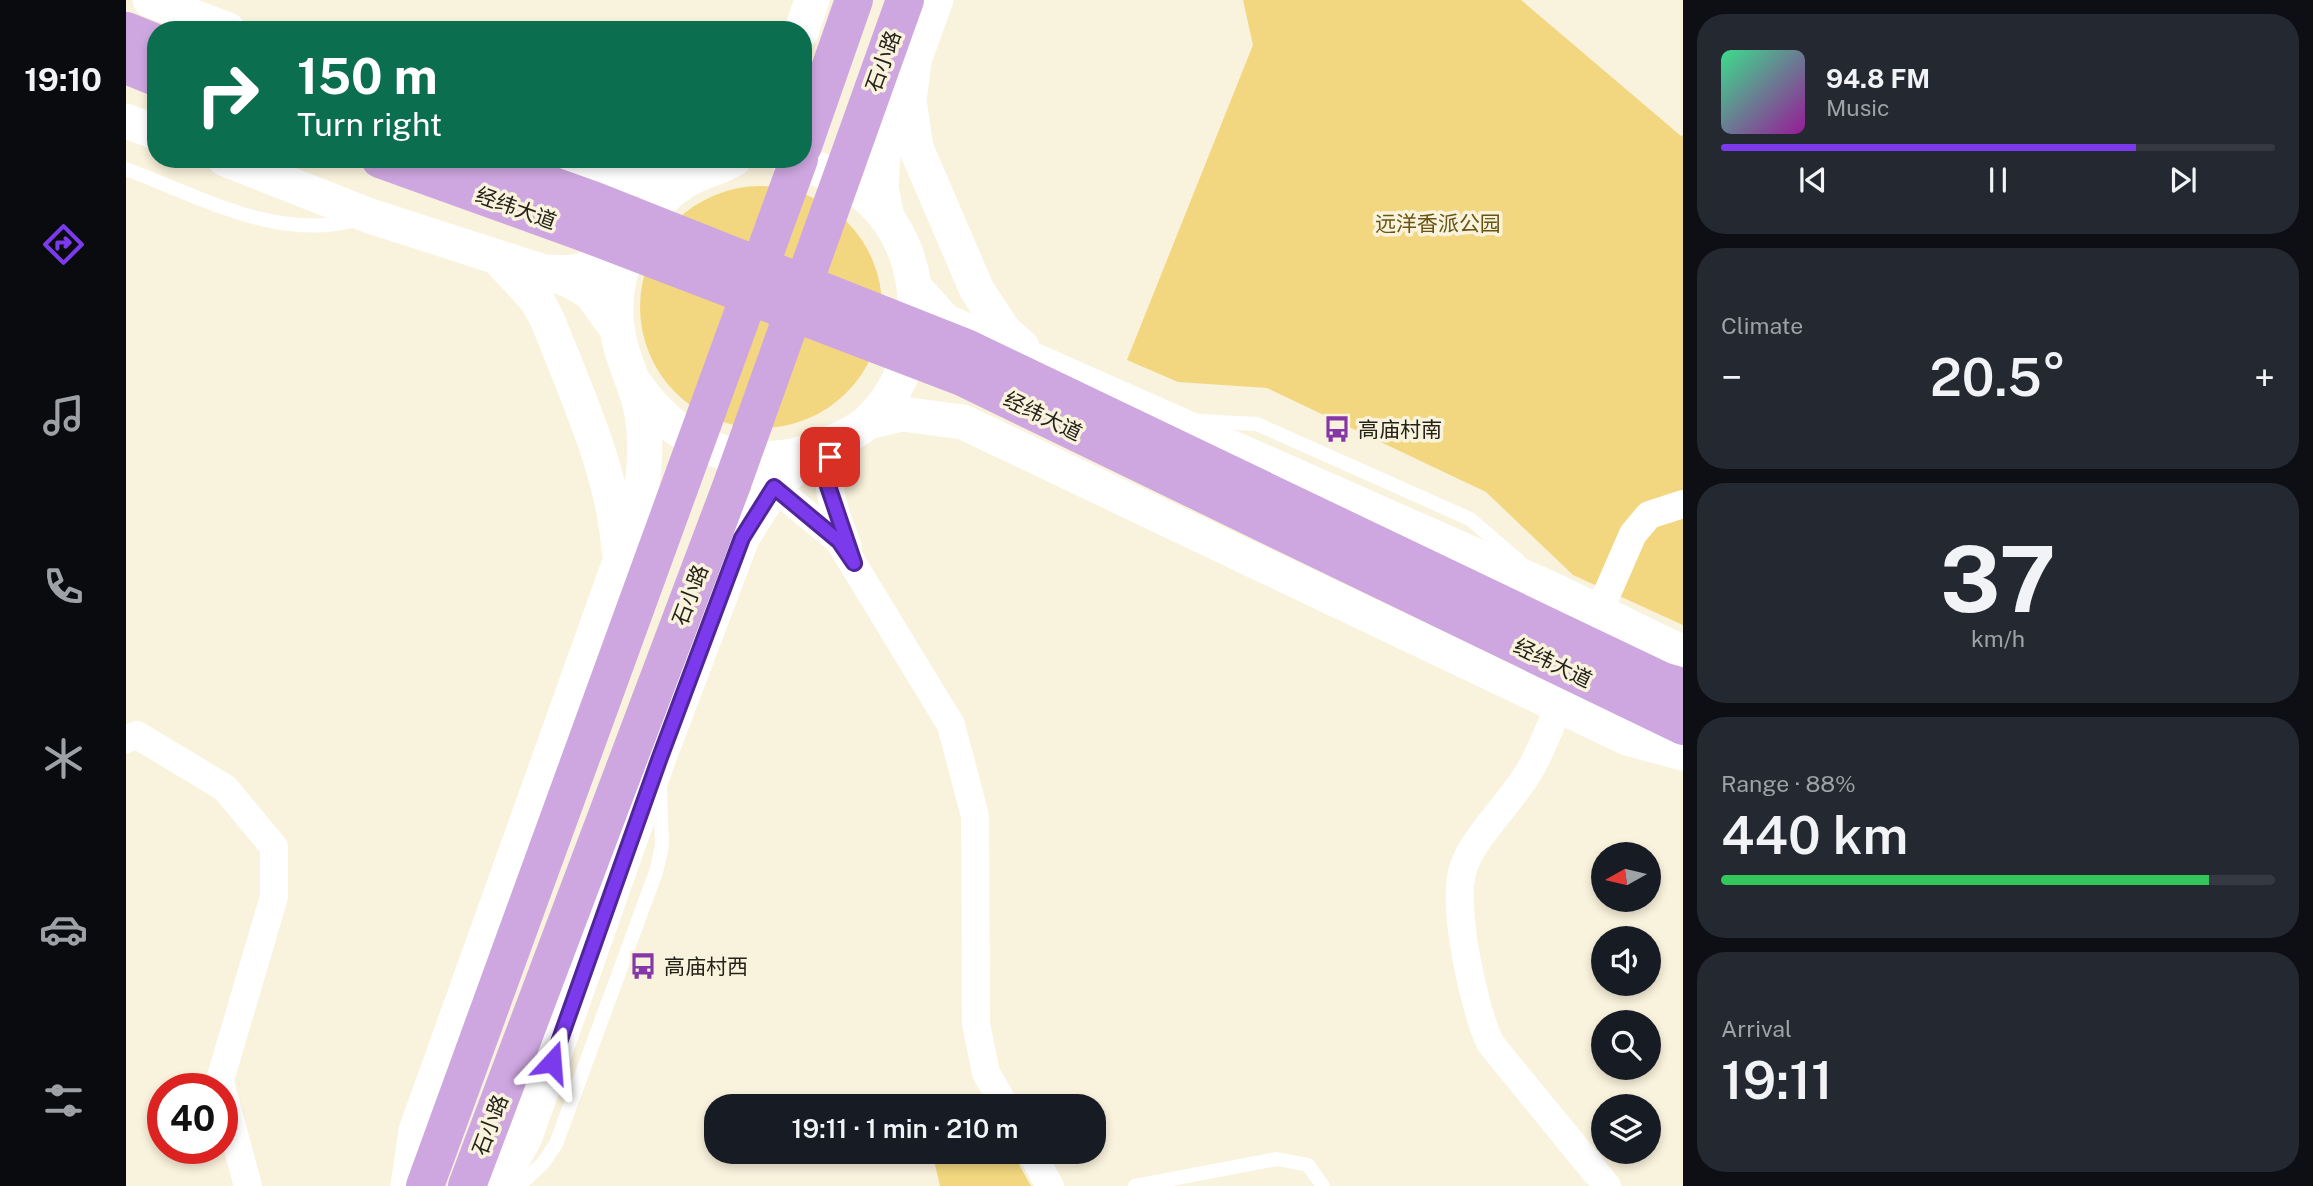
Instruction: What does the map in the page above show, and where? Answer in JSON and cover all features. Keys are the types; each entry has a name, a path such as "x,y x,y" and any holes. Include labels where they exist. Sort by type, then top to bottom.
{"main road":[{"path":"812,120 853,0"},
{"name":"石小路","path":"481,1176 905,0"},
{"path":"126,31 147,39"},
{"path":"126,65 147,73"},
{"name":"经纬大道","path":"405,168 580,231 962,377 1668,682"},
{"name":"经纬大道","path":"502,168 596,201 966,348 1668,682 1683,726"},
{"name":"石小路","path":"425,1186 796,168"}],"street":[{"path":"150,0 205,21"},
{"path":"805,21 812,0"},
{"path":"887,218 881,165 884,141 936,0"},
{"path":"914,62 909,100 916,148 976,290 1004,331 1037,361"},
{"path":"812,119 820,125 843,130 867,122 900,96"},
{"path":"126,121 147,129"},
{"path":"812,166 830,171 871,200 887,218 904,248 916,289 914,340 896,387 868,422"},
{"path":"248,168 370,216 569,281 591,293 617,329"},
{"path":"543,272 576,272 588,268 597,259 615,216 617,202 614,192 585,168"},
{"path":"596,168 656,183 684,181 719,168"},
{"path":"408,1186 416,1131 637,514 645,477 642,415 617,329 616,296 624,260 647,216 684,181"},
{"path":"496,257 537,300 551,331 607,475 617,520 620,561"},
{"path":"916,289 946,321 1550,589 1668,682"},
{"path":"634,382 648,402 684,435 727,455 774,487 839,541 951,725 975,817 976,1024 986,1073 998,1094"},
{"path":"481,1176 525,1137 659,760 742,538 774,487 824,447 868,422 902,414 963,422 1626,738 1683,753"},
{"path":"1154,513 1132,476 1129,463 1132,446 1140,436 1164,426 1201,433"},
{"path":"727,455 768,459 824,447"},
{"path":"824,447 830,457 828,486 854,563"},
{"path":"1607,1186 1490,1043 1478,1018 1458,886 1464,864 1530,770 1633,534 1649,515 1683,504"},
{"path":"126,739 137,735 225,788 274,847 274,897 222,1073"},
{"path":"238,1149 248,1186"},
{"path":"1038,1164 1050,1186"}],"lane":[{"path":"126,169 262,220 294,226 332,227 370,216"},
{"path":"1170,419 1257,424 1395,485 1470,519 1550,589"},
{"path":"519,1186 543,1163 555,1144 649,895 662,846 659,760"},
{"path":"1135,1186 1278,1159 1308,1165 1323,1186"}],"green space":[{"name":"远洋香派公园","path":"1243,0 1521,0 1683,135 1683,625 1573,575 1486,492 1267,388 1178,382 1127,360 1253,45"},
{"path":"761,186 785,189 818,201 838,214 854,230 867,250 876,272 882,307 879,331 867,364 854,384 838,400 818,413 796,422 761,428 737,425 704,413 684,400 668,384 655,364 646,342 640,307 643,283 655,250 668,230 684,214 704,201 726,192"},
{"path":"935,1164 1019,1164 1031,1186 940,1186"}],"place":[{"name":"高庙村南","path":"1337,429"},
{"name":"高庙村西","path":"643,966"}],"route":[{"path":"552,1062 659,760 742,538 774,487 819,522 839,541 854,563 828,486 830,457"}]}
